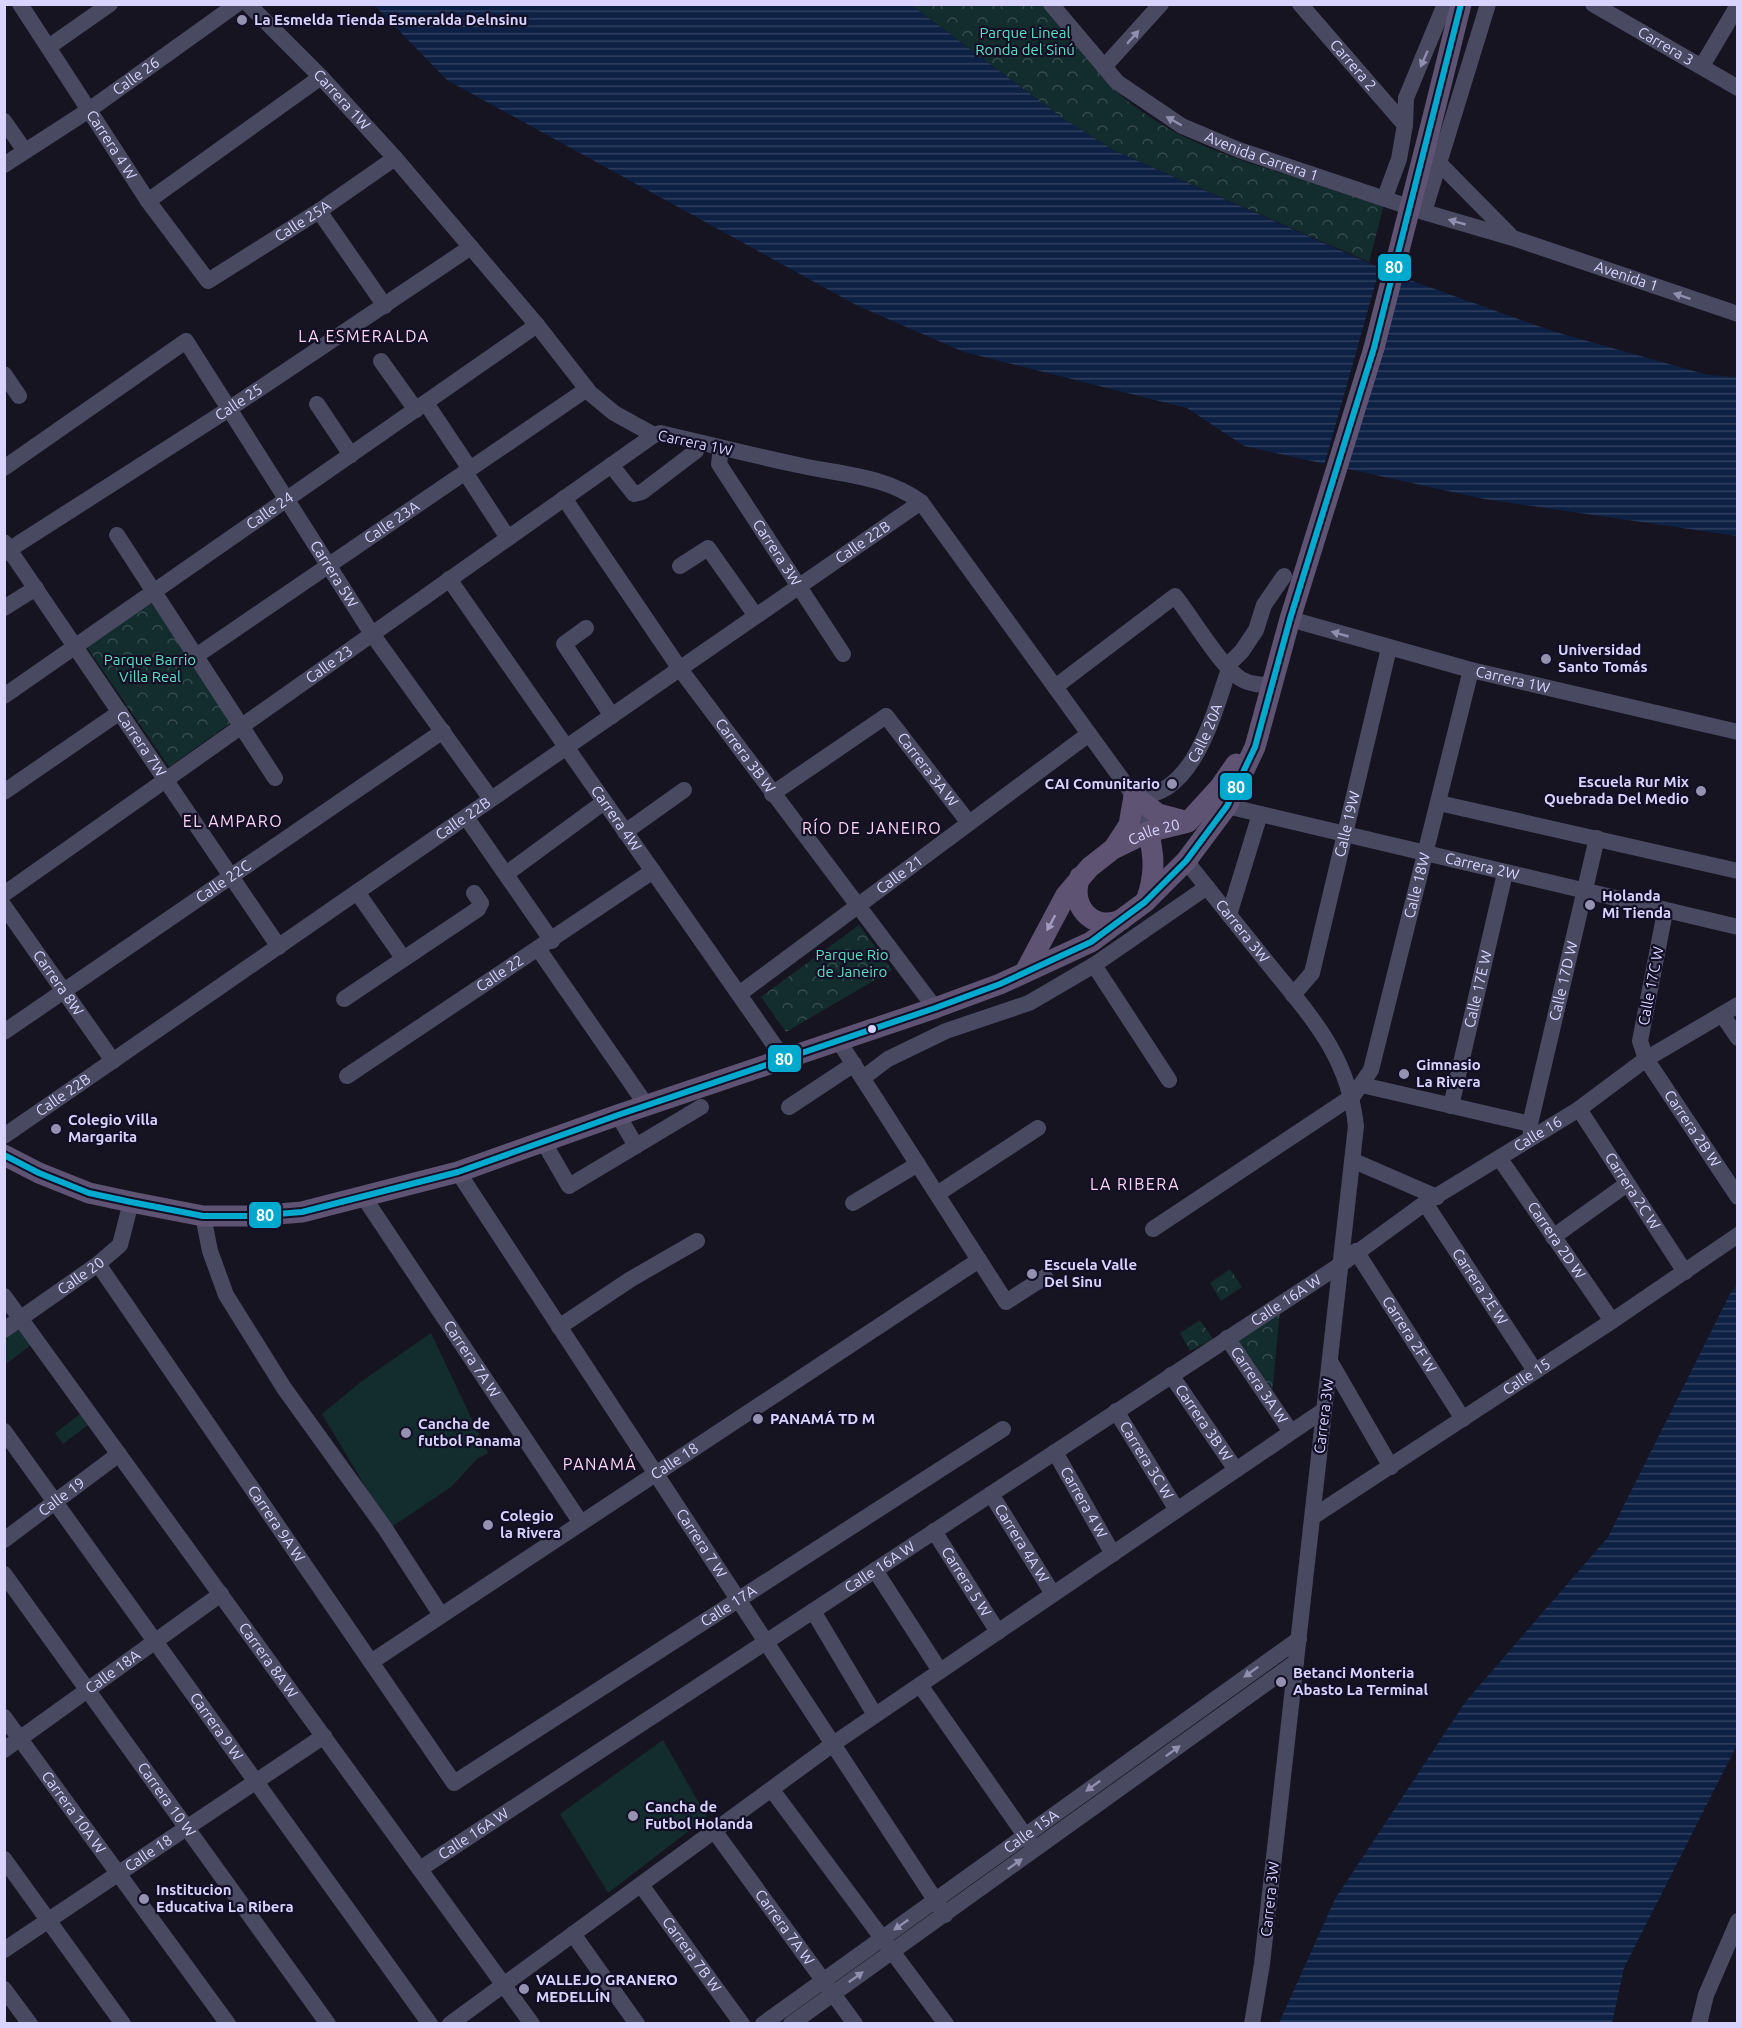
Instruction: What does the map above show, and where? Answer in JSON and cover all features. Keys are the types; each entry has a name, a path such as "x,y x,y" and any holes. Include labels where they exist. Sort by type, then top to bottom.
{"main road":[{"path":"1449,45 1461,4"},
{"path":"1449,45 1471,4"},
{"name":"Calle 20","path":"4,1155 39,1173 89,1193 203,1216 253,1216 303,1212 458,1172 618,1115 935,1008 1025,972 1091,942 1145,902 1186,861 1227,806 1255,747 1290,619 1374,348 1449,45"},
{"name":"Calle 20","path":"1025,972 1066,895 1080,877 1113,849 1148,832 1188,822 1215,793 1237,762 1273,685"},
{"path":"1113,849 1129,825 1134,796 1158,814 1188,822"},
{"path":"1145,902 1153,874 1152,846 1148,832"},
{"path":"1080,877 1076,894 1082,911 1096,922 1104,924 1121,920"}],"street":[{"name":"Carrera 4 W","path":"20,4 50,46 148,201 208,281"},
{"path":"50,46 110,4"},
{"name":"Calle 26","path":"4,165 89,110 237,4"},
{"name":"Carrera 1W","path":"248,4 321,77 395,159 537,326 587,389 614,413 654,435 874,479 889,484 921,502 1134,796 1148,832"},
{"name":"Avenida Carrera 1","path":"1051,4 1104,67 1137,97 1182,126 1239,150 1385,197 1424,212 1513,238"},
{"path":"1104,67 1161,4"},
{"name":"Carrera 2","path":"1300,4 1406,125"},
{"path":"1385,197 1399,159 1406,125 1406,98 1445,4"},
{"path":"1424,212 1488,4"},
{"name":"Carrera 3","path":"1593,4 1737,88"},
{"path":"1702,66 1737,5"},
{"path":"148,201 321,77"},
{"path":"4,121 25,151"},
{"name":"Calle 25A","path":"208,281 319,211 395,159"},
{"path":"1399,159 1399,167 1409,181 1426,183 1436,171"},
{"path":"1436,171 1513,238"},
{"path":"319,211 385,306"},
{"name":"Avenida 1","path":"1513,238 1737,314"},
{"name":"Calle 25","path":"6,548 229,409 471,247"},
{"name":"Calle 24","path":"4,696 537,326"},
{"name":"Carrera 5W","path":"4,468 186,340 372,634 491,799"},
{"path":"381,361 421,406 467,471 508,538"},
{"path":"4,375 19,396"},
{"name":"Calle 23A","path":"196,656 587,389"},
{"path":"317,404 351,455"},
{"name":"Calle 23","path":"4,894 654,435"},
{"path":"610,465 634,494 642,492 696,451 698,442"},
{"name":"Carrera 3W","path":"721,448 719,464 843,654"},
{"name":"Carrera 3B W","path":"564,498 680,669 935,1008"},
{"name":"Calle 22B","path":"4,1136 921,502"},
{"path":"117,535 276,778"},
{"name":"Carrera 7W","path":"6,548 36,588 279,947"},
{"path":"680,566 708,548 756,616"},
{"path":"1228,667 1256,630 1264,605 1284,576"},
{"name":"Carrera 4W","path":"449,579 784,1059"},
{"path":"4,608 36,588"},
{"path":"1055,687 1176,596 1228,667 1242,680 1258,685 1273,685"},
{"name":"Carrera 1W","path":"1290,619 1471,670 1737,732"},
{"path":"586,628 564,644 612,716"},
{"name":"Calle 19W","path":"1293,995 1312,973 1347,835 1389,648"},
{"name":"Calle 20A","path":"1134,796 1150,797 1168,788 1197,756 1228,667"},
{"name":"Calle 18W","path":"1357,1091 1371,1070 1471,670"},
{"path":"4,792 120,712"},
{"name":"Carrera 3A W","path":"772,794 885,716 969,823"},
{"name":"Calle 22C","path":"4,1032 442,730"},
{"name":"Calle 21","path":"739,994 1089,734"},
{"path":"625,832 684,790"},
{"path":"506,874 604,802"},
{"path":"1439,803 1737,871"},
{"name":"Carrera 2W","path":"1227,806 1665,912 1737,927"},
{"path":"1229,915 1260,814"},
{"path":"466,817 506,874 545,946 647,1106"},
{"name":"Calle 17D W","path":"1531,1131 1597,838"},
{"name":"Carrera 3W","path":"1186,861 1320,1028 1357,1091 1354,1161 1340,1265 1314,1516 1262,1964 1251,2024"},
{"name":"Calle 22","path":"347,1076 653,872"},
{"name":"Calle 17E W","path":"1450,1106 1505,873"},
{"path":"789,1107 858,1071 946,1031 1029,1003 1094,965 1207,887"},
{"path":"357,892 403,958"},
{"path":"344,999 478,909 481,903 474,893"},
{"name":"Carrera 8W","path":"4,906 113,1061"},
{"name":"Calle 17C W","path":"1646,1059 1640,1041 1665,912"},
{"path":"1094,965 1169,1080"},
{"name":"Calle 16","path":"1340,1265 1356,1251 1431,1200 1500,1159 1531,1131 1579,1108 1646,1059 1723,1016 1737,1005"},
{"path":"1723,1016 1737,1038"},
{"path":"838,1040 1005,1302 1045,1277"},
{"name":"Carrera 2B W","path":"1646,1059 1737,1197"},
{"path":"1154,1228 1357,1091 1450,1106 1531,1131"},
{"path":"543,1141 569,1186 701,1107"},
{"name":"Carrera 2C W","path":"1579,1108 1685,1272"},
{"path":"618,1115 636,1146"},
{"path":"937,1194 1038,1128"},
{"name":"Carrera 2D W","path":"1500,1159 1612,1322"},
{"path":"1354,1161 1431,1200"},
{"path":"853,1203 918,1164"},
{"name":"Carrera 7 W","path":"458,1172 940,1908"},
{"path":"1552,1237 1627,1184"},
{"name":"Carrera 7A W","path":"363,1196 581,1523"},
{"name":"Carrera 2E W","path":"1431,1200 1535,1371"},
{"name":"Calle 20","path":"4,1330 98,1264 120,1245 131,1202"},
{"path":"203,1216 210,1251 226,1295 284,1388 384,1527 441,1615"},
{"name":"Calle 15","path":"1314,1516 1612,1322 1737,1235"},
{"path":"560,1327 631,1279 697,1241"},
{"name":"Carrera 2F W","path":"1356,1251 1463,1419"},
{"name":"Calle 18","path":"371,1662 979,1260"},
{"name":"Carrera 9A W","path":"98,1264 454,1783"},
{"name":"Calle 16A W","path":"420,1869 1340,1265"},
{"name":"Carrera 8A W","path":"4,1296 532,2024"},
{"name":"Carrera 3A W","path":"1227,1338 1291,1432"},
{"path":"1331,1363 1391,1467"},
{"name":"Carrera 3B W","path":"1171,1376 1236,1470"},
{"path":"450,2024 833,1744 1324,1410"},
{"name":"Carrera 3C W","path":"1116,1411 1177,1510"},
{"name":"Calle 17A","path":"454,1783 1003,1429"},
{"name":"Carrera 9 W","path":"4,1431 430,2024"},
{"name":"Carrera 4 W","path":"1055,1452 1113,1554"},
{"name":"Calle 19","path":"4,1540 119,1454"},
{"name":"Carrera 4A W","path":"991,1494 1053,1594"},
{"name":"Carrera 5 W","path":"934,1531 998,1632"},
{"path":"875,1570 940,1671"},
{"name":"Carrera 10 W","path":"4,1574 328,2024"},
{"name":"Calle 18A","path":"4,1750 221,1594"},
{"path":"813,1611 875,1715"},
{"name":"Calle 15A","path":"940,1908 1025,1835 1299,1639"},
{"name":"Calle 15A","path":"762,2024 828,1987 940,1908 1035,1850 1296,1662"},
{"path":"920,1685 1035,1850"},
{"name":"Carrera 10A W","path":"4,1717 228,2024"},
{"name":"Calle 18","path":"4,1950 324,1736"},
{"path":"772,1790 946,2024"},
{"name":"Carrera 7A W","path":"715,1832 855,2024"},
{"path":"4,1859 123,2024"},
{"name":"Carrera 7B W","path":"641,1885 742,2024"},
{"path":"1699,2024 1706,1995 1737,1921"},
{"path":"573,1934 637,2024"},
{"name":"Calle 15A","path":"791,2024 828,1987"},
{"path":"4,1989 30,2024"}],"green space":[{"name":"Parque Lineal Ronda del Sinú","path":"911,5 1043,5 1107,82 1135,107 1167,127 1237,159 1385,201 1369,262 1113,150 1061,117"},
{"name":"Parque Barrio Villa Real","path":"151,601 233,721 169,767 86,646"},
{"name":"Parque Rio de Janeiro","path":"859,925 892,970 786,1032 761,997"},
{"path":"1230,1269 1242,1287 1221,1301 1210,1283"},
{"path":"1280,1310 1272,1395 1238,1341"},
{"path":"1200,1320 1213,1339 1190,1351 1180,1333"},
{"path":"18,1326 32,1344 5,1365 4,1336"},
{"name":"Cancha de futbol Panama","path":"431,1333 488,1453 477,1459 451,1487 390,1528 322,1414 362,1381"},
{"path":"80,1414 88,1425 63,1444 55,1433"},
{"name":"Cancha de Futbol Holanda","path":"663,1740 707,1817 608,1893 560,1814"}],"water":[{"path":"374,5 911,5 1061,117 1113,150 1401,277 1552,331 1708,375 1737,377 1737,536 1484,499 1244,446 1187,408 964,352 858,306 447,80"},
{"path":"1737,1285 1737,1745 1624,1968 1612,2023 1279,2023 1335,1899 1466,1701 1608,1537 1730,1294"}],"pier":[{"path":"1381,264 1401,273 1344,470 1324,466"}],"transit line":[{"name":"80","path":"4,1155 39,1173 89,1193 203,1216 253,1216 302,1212 458,1172 618,1115 935,1008 1000,984 1091,942 1145,902 1186,861 1227,806 1255,747 1290,619 1374,348 1461,4"}],"place":[{"name":"La Esmelda Tienda Esmeralda Delnsinu","path":"242,20"},
{"name":"Universidad Santo Tomás","path":"1546,659"},
{"name":"CAI Comunitario","path":"1172,784"},
{"name":"Escuela Rur Mix Quebrada Del Medio","path":"1701,791"},
{"name":"Holanda Mi Tienda","path":"1590,905"},
{"name":"Gimnasio La Rivera","path":"1404,1074"},
{"name":"Colegio Villa Margarita","path":"56,1129"},
{"name":"Escuela Valle Del Sinu","path":"1032,1274"},
{"name":"PANAMÁ TD M","path":"758,1419"},
{"name":"Cancha de futbol Panama","path":"406,1433"},
{"name":"Colegio la Rivera","path":"488,1525"},
{"name":"Betanci Monteria Abasto La Terminal","path":"1281,1682"},
{"name":"Cancha de Futbol Holanda","path":"633,1816"},
{"name":"Institucion Educativa La Ribera","path":"144,1899"},
{"name":"VALLEJO GRANERO MEDELLÍN","path":"524,1989"}],"district":[{"name":"LA ESMERALDA","path":"364,336"},
{"name":"EL AMPARO","path":"233,821"},
{"name":"RÍO DE JANEIRO","path":"872,828"},
{"name":"LA RIBERA","path":"1135,1184"},
{"name":"PANAMÁ","path":"600,1464"}]}
